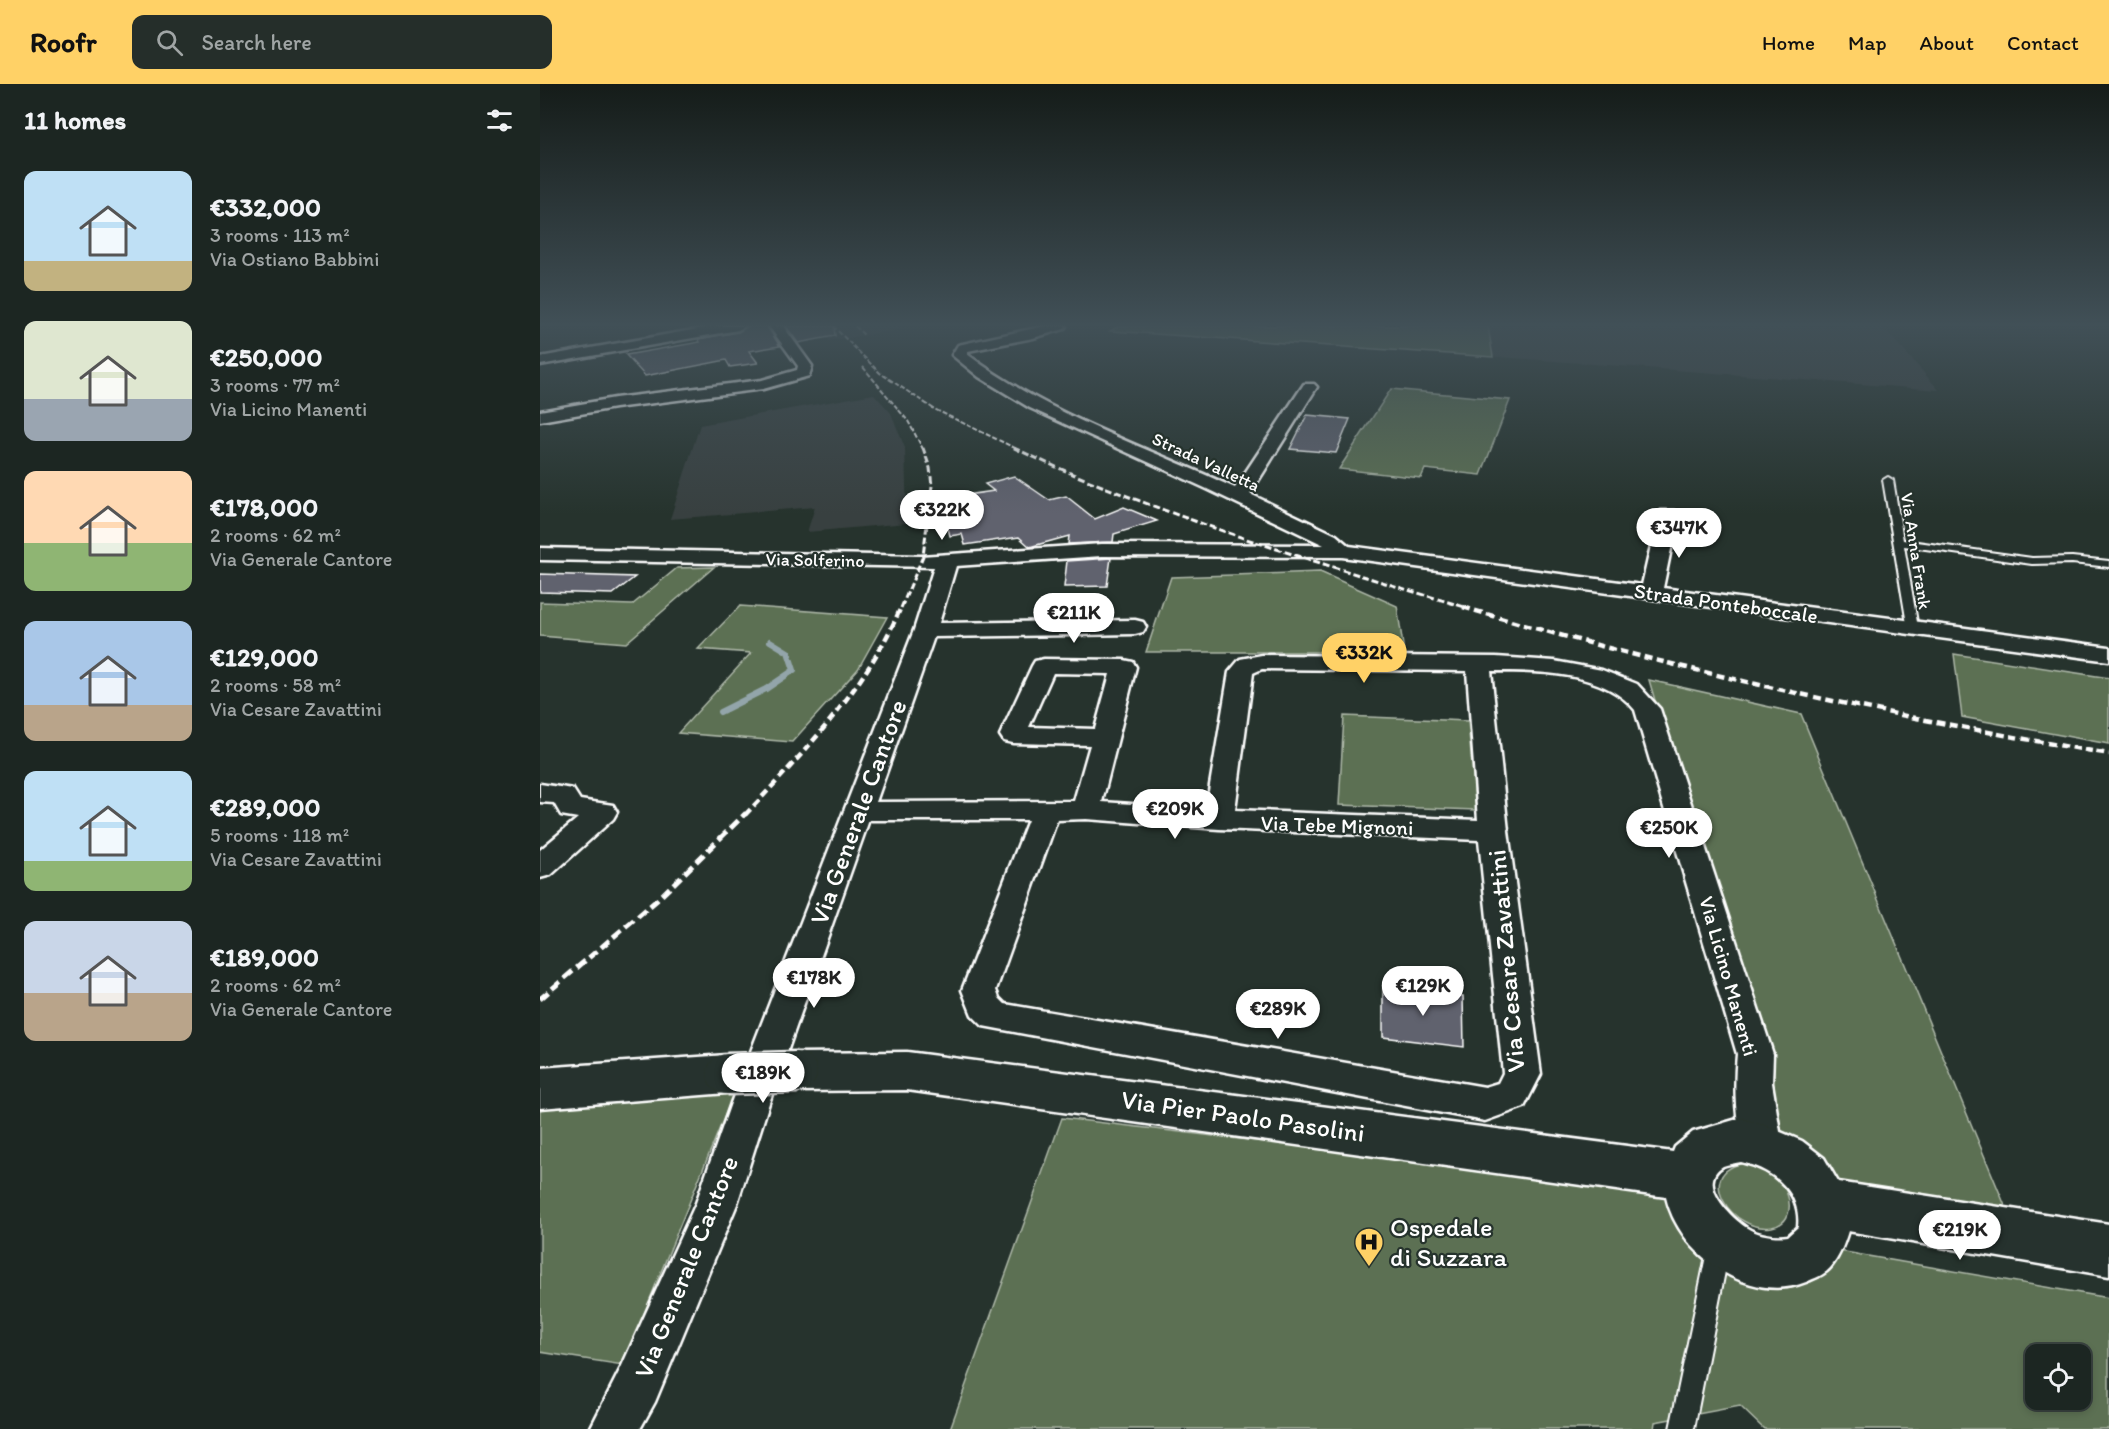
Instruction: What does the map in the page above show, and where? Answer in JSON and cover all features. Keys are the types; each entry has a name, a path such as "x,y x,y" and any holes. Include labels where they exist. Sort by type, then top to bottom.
{"street":[{"path":"540,416 605,404 725,389"},
{"name":"Strada Valletta","path":"1006,389 1063,421 1174,467 1329,538 1342,551"},
{"path":"1238,498 1308,389"},
{"path":"1651,594 1668,515"},
{"name":"Via Solferino","path":"540,554 910,562 1102,550 1342,551"},
{"name":"Strada Ponteboccale","path":"1342,551 2109,654"},
{"name":"Via Generale Cantore","path":"614,1429 638,1385 716,1204 750,1103 925,630 947,560"},
{"path":"925,630 1135,627"},
{"name":"Via Licino Manenti","path":"1219,819 1240,672 1248,664 1262,662 1549,666 1591,676 1629,690 1647,708 1755,1054 1753,1083 1762,1144"},
{"path":"1478,664 1493,831"},
{"path":"1086,810 1106,737"},
{"path":"540,793 563,795 571,808 603,812 540,867"},
{"name":"Via Cesare Zavattini","path":"1046,810 979,990 984,1005 995,1016 1485,1104 1511,1095 1522,1074 1493,831"},
{"name":"Via Tebe Mignoni","path":"858,811 1086,810 1219,819 1493,831"},
{"name":"Via Pier Paolo Pasolini","path":"552,1088 728,1074 907,1071 1688,1177"},
{"path":"1741,1140 1762,1144 1799,1167 1814,1185 1823,1203 1825,1224 1820,1242 1806,1256 1786,1263 1763,1262 1739,1254 1718,1240 1703,1225 1688,1192 1688,1177 1694,1161 1705,1149 1721,1142 1741,1140"},
{"path":"1823,1203 2109,1250"}],"lane":[{"name":"Via Anna Frank","path":"1888,480 1912,628"},
{"path":"1898,542 2032,561 2072,560 2109,564"},
{"path":"1682,1429 1718,1259 1718,1240"}],"shaded area":[{"path":"874,394 891,413 905,448 907,523 807,532 815,507 670,519 700,425"}],"green space":[{"path":"1391,389 1510,400 1481,475 1425,469 1421,478 1339,469"},
{"path":"714,567 626,643 540,636 540,602 632,605 677,568"},
{"path":"1320,572 1397,606 1404,652 1146,652 1171,577"},
{"path":"740,606 887,617 858,669 792,742 678,733 751,653 698,649"},
{"path":"1954,654 2109,678 2109,744 1962,717"},
{"path":"1649,680 1801,714 2008,1213 1832,1225 1782,1133"},
{"path":"1344,716 1468,721 1476,810 1339,805"},
{"path":"709,1089 734,1093 623,1365 540,1352 540,1109"},
{"name":"Ospedale di Suzzara","path":"1062,1118 1680,1191 1742,1277 1787,1289 1819,1278 1833,1260 1833,1250 2109,1298 2109,1429 1764,1429 1740,1406 1655,1422 1654,1429 950,1429"},
{"path":"1745,1163 1767,1171 1783,1185 1789,1199 1789,1206 1785,1219 1780,1224 1772,1227 1757,1227 1732,1212 1724,1201 1720,1189 1721,1178 1729,1169"}],"building":[{"path":"1307,415 1350,419 1336,453 1290,449"},
{"path":"1014,476 1049,500 1066,496 1095,519 1124,507 1157,521 1114,534 1113,542 1068,544 1069,536 1030,547 1019,537 965,545 962,534 950,536 943,509 955,507 953,497 994,491 985,484"},
{"path":"1111,558 1107,586 1064,587 1067,561"},
{"path":"540,574 635,577 613,594 540,592"},
{"path":"1383,987 1463,996 1464,1047 1383,1037"}],"waterway":[{"path":"720,712 766,689 794,670 788,652 770,641"}],"railway":[{"path":"881,389 908,421 923,449"},
{"path":"904,389 934,409 1017,449"},
{"path":"901,608 923,556 932,486 930,468 923,448"},
{"path":"1014,448 1069,473 1181,516 1296,555 1468,608"},
{"path":"745,815 811,743 852,691 871,664 901,607"},
{"path":"1463,607 1622,652 1703,672 1865,708 2109,754"},
{"path":"540,999 657,900 746,813"}],"place":[{"name":"Ospedale di Suzzara","path":"1369,1268"}]}
